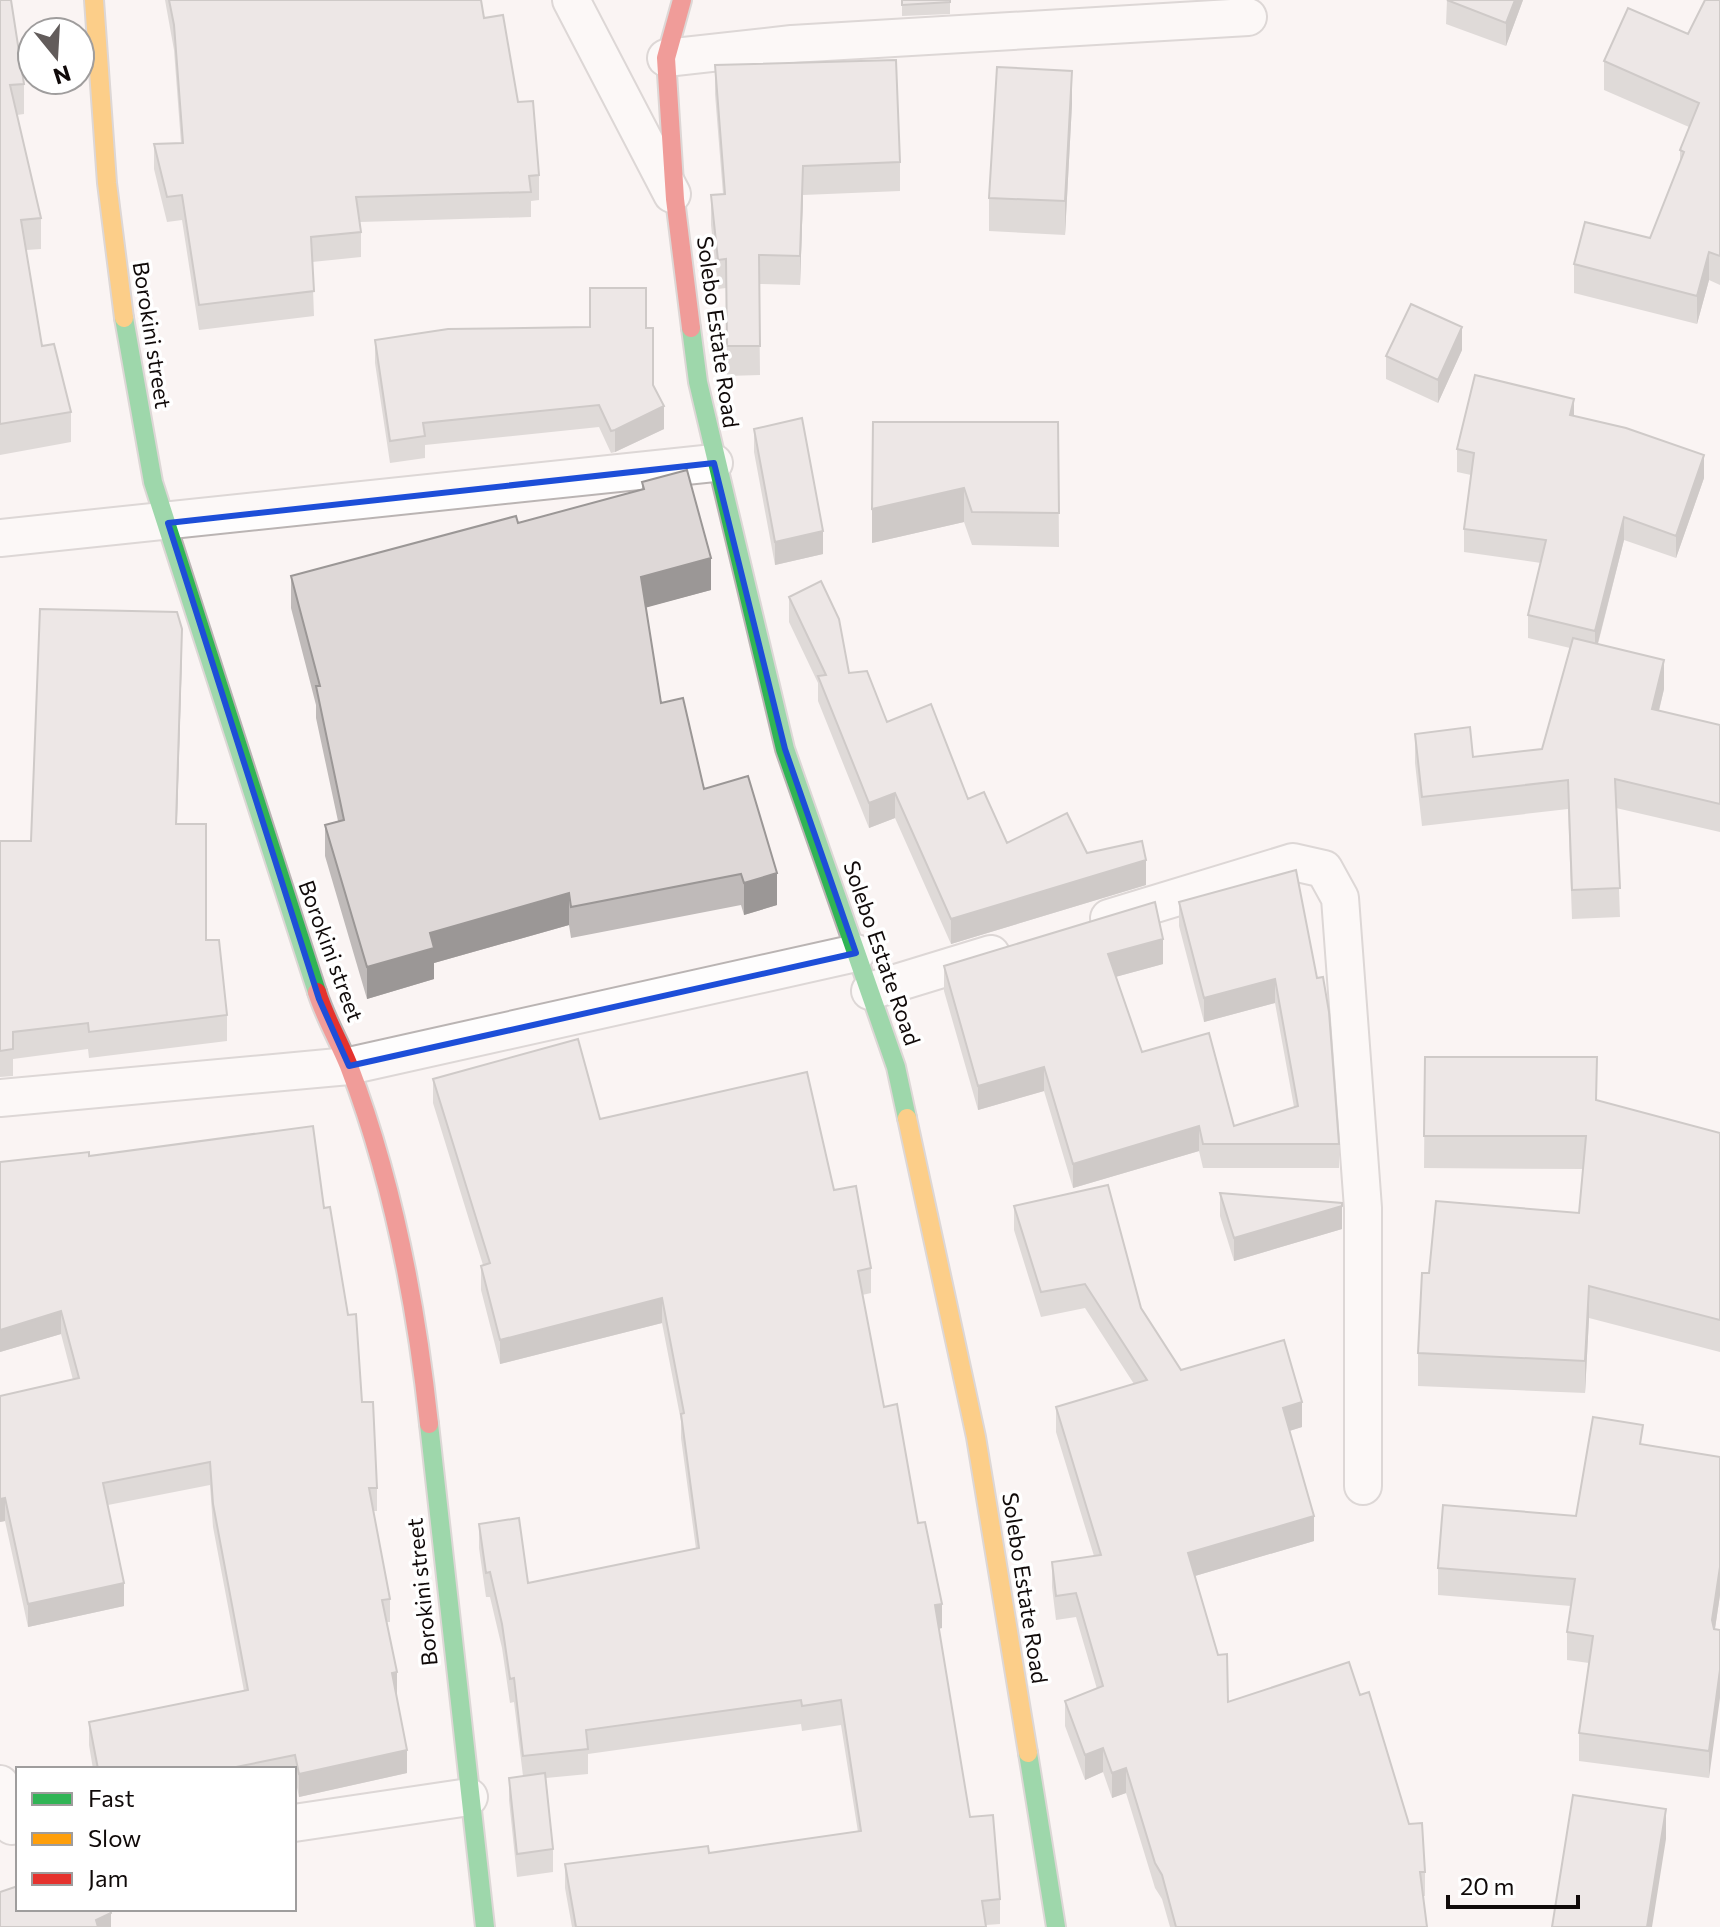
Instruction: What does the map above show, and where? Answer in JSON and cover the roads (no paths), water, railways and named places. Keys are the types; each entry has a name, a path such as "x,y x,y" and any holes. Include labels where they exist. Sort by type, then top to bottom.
{"street":[{"name":"Borokini street","path":"94,0 107,183 131,373 153,482 319,999 349,1066 393,1204 420,1340 485,1927"},
{"path":"571,0 675,199"},
{"name":"Solebo Estate Road","path":"682,0 666,58 675,199 698,382 714,463 785,749 896,1067 976,1437 1056,1927"},
{"path":"666,58 792,44 1248,17"},
{"path":"0,538 168,523 714,463"},
{"path":"1081,926 1293,862 1324,869 1340,898 1363,1208 1363,1486"},
{"path":"870,991 1021,944"},
{"path":"0,1098 349,1066 856,953"},
{"path":"0,1784 10,1827"},
{"path":"296,1823 469,1797"}]}
